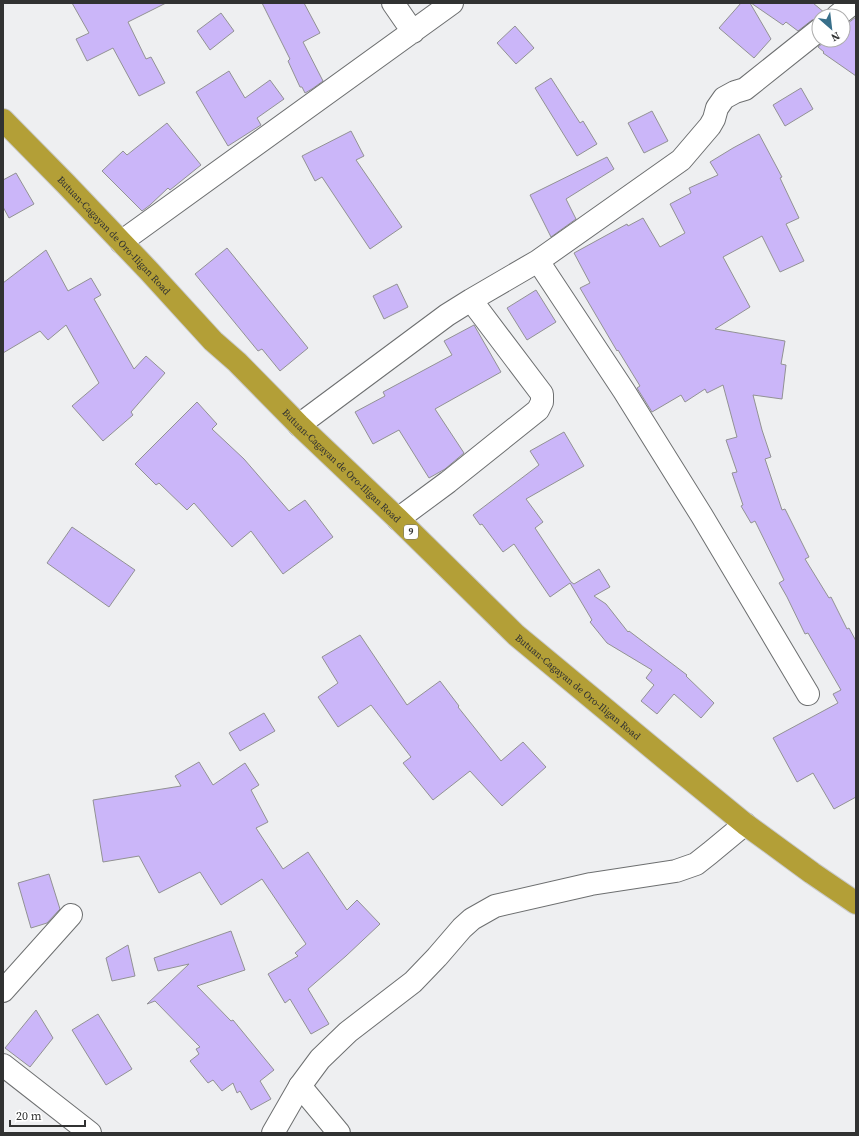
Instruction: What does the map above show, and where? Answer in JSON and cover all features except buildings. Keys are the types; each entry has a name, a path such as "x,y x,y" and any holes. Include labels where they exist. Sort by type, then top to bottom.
{"highway":[{"name":"Butuan-Cagayan de Oro-Iligan Road","path":"3,120 214,341 516,635 745,824 856,903"}],"street":[{"path":"393,3 413,32"},
{"path":"121,242 452,3"},
{"path":"299,425 447,315 538,262 681,160 710,126 724,98 745,88 811,36"},
{"path":"538,262 636,411 702,516 808,694"},
{"path":"398,519 448,482 538,410 542,402 542,394 471,300"},
{"path":"273,1133 300,1086 320,1059 342,1038 413,982 462,928 482,912 495,906 591,884 676,871 696,864 745,824"},
{"path":"3,991 71,915"},
{"path":"3,1065 90,1133"},
{"path":"300,1086 339,1133"}]}
